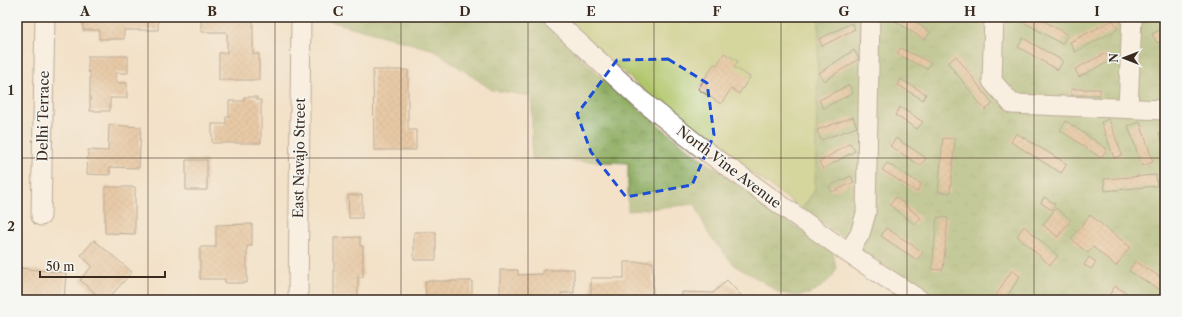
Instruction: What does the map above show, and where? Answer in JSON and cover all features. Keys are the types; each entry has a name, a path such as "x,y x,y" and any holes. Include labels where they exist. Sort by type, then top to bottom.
{"street":[{"name":"Delhi Terrace","path":"41,216 45,17"},
{"name":"East Navajo Street","path":"298,300 301,17"},
{"name":"North Vine Avenue","path":"551,17 641,100 708,152 848,253 920,300"},
{"path":"848,253 860,234 866,213 870,17"},
{"path":"994,17 992,81 1012,104 1165,110"},
{"path":"1128,108 1132,17"}],"highlighted area":[{"path":"668,59 707,83 714,135 692,185 626,197 591,152 577,114 617,60"}],"green space":[{"path":"315,17 536,17 621,94 683,145 833,253 836,268 833,276 821,287 809,294 797,296 779,293 762,281 735,266 709,235 695,204 628,211 628,163 532,159 532,96 492,90 434,50"},
{"path":"562,17 819,17 815,190 802,209 658,103"},
{"path":"819,17 1165,17 1165,300 939,300 864,252 802,209 815,190"}],"building":[{"path":"83,17 158,17 158,30 124,30 124,39 99,39 99,30 83,30"},
{"path":"201,17 253,17 253,54 259,54 259,80 219,80 219,53 227,53 227,32 201,32"},
{"path":"889,17 908,17 930,32 925,40"},
{"path":"1019,17 1037,17 1068,35 1062,44 1018,19"},
{"path":"1113,20 1118,29 1075,52 1070,42"},
{"path":"852,23 855,29 822,46 819,39"},
{"path":"1165,27 1165,39 1157,43 1152,34"},
{"path":"1023,38 1063,61 1058,70 1018,47"},
{"path":"900,48 931,63 927,69 897,54"},
{"path":"854,50 859,59 824,81 819,73"},
{"path":"724,53 738,61 734,67 750,77 739,94 731,89 721,104 698,89 714,64 717,65"},
{"path":"1106,53 1110,61 1079,77 1075,69"},
{"path":"88,56 128,56 128,73 116,73 116,83 127,83 127,98 110,98 110,111 90,111 90,72 88,72"},
{"path":"956,56 993,104 985,110 948,63"},
{"path":"373,70 408,70 408,130 416,130 416,150 374,150"},
{"path":"901,79 926,94 923,100 898,85"},
{"path":"849,85 853,93 823,108 819,100"},
{"path":"1071,89 1100,89 1100,95 1071,95"},
{"path":"244,97 257,97 257,100 261,100 261,143 212,143 212,124 226,124 226,117 229,117 229,101 244,101"},
{"path":"900,107 923,122 917,129 895,115"},
{"path":"853,117 857,127 821,140 817,130"},
{"path":"1109,119 1122,155 1114,158 1101,122"},
{"path":"1066,121 1107,149 1101,158 1060,130"},
{"path":"1140,122 1153,162 1142,166 1128,126"},
{"path":"109,125 141,127 139,168 110,167 110,175 87,174 88,150 108,151"},
{"path":"1165,131 1165,149 1159,133"},
{"path":"1016,133 1067,164 1061,173 1011,142"},
{"path":"896,138 926,158 921,166 890,146"},
{"path":"943,138 955,139 950,193 938,192"},
{"path":"850,143 855,151 823,169 819,162"},
{"path":"186,160 207,160 207,190 186,190"},
{"path":"887,163 921,184 917,192 882,170"},
{"path":"1156,175 1157,186 1105,191 1104,179"},
{"path":"851,176 854,182 832,192 829,186"},
{"path":"105,187 135,187 135,234 105,233"},
{"path":"348,195 362,195 362,218 349,218"},
{"path":"896,197 921,218 915,225 890,205"},
{"path":"1044,197 1055,204 1052,210 1041,203"},
{"path":"1056,208 1071,220 1058,237 1043,225"},
{"path":"1090,215 1130,247 1116,266 1093,247 1088,253 1071,239"},
{"path":"937,217 948,218 943,270 932,269"},
{"path":"252,224 252,246 247,246 247,283 225,283 225,279 200,279 200,247 216,247 216,225"},
{"path":"1024,226 1058,256 1050,265 1017,236"},
{"path":"886,228 923,252 917,260 881,236"},
{"path":"414,232 436,232 436,260 414,260"},
{"path":"360,237 360,246 363,246 363,277 358,277 358,297 334,297 334,238"},
{"path":"94,240 132,272 107,300 103,300 80,280 92,266 81,255"},
{"path":"1089,257 1096,262 1091,269 1084,265"},
{"path":"1135,261 1165,280 1165,293 1129,271"},
{"path":"624,262 653,262 653,300 591,300 591,278 624,278"},
{"path":"19,268 66,273 64,300 17,297"},
{"path":"574,269 574,293 561,293 561,300 500,300 500,270 518,270 518,275 543,274 543,270"},
{"path":"1012,270 1020,276 1005,300 993,300"},
{"path":"727,280 745,300 682,300 682,292 713,293"},
{"path":"425,281 472,281 472,300 426,300"},
{"path":"1115,286 1138,300 1106,300"}]}
